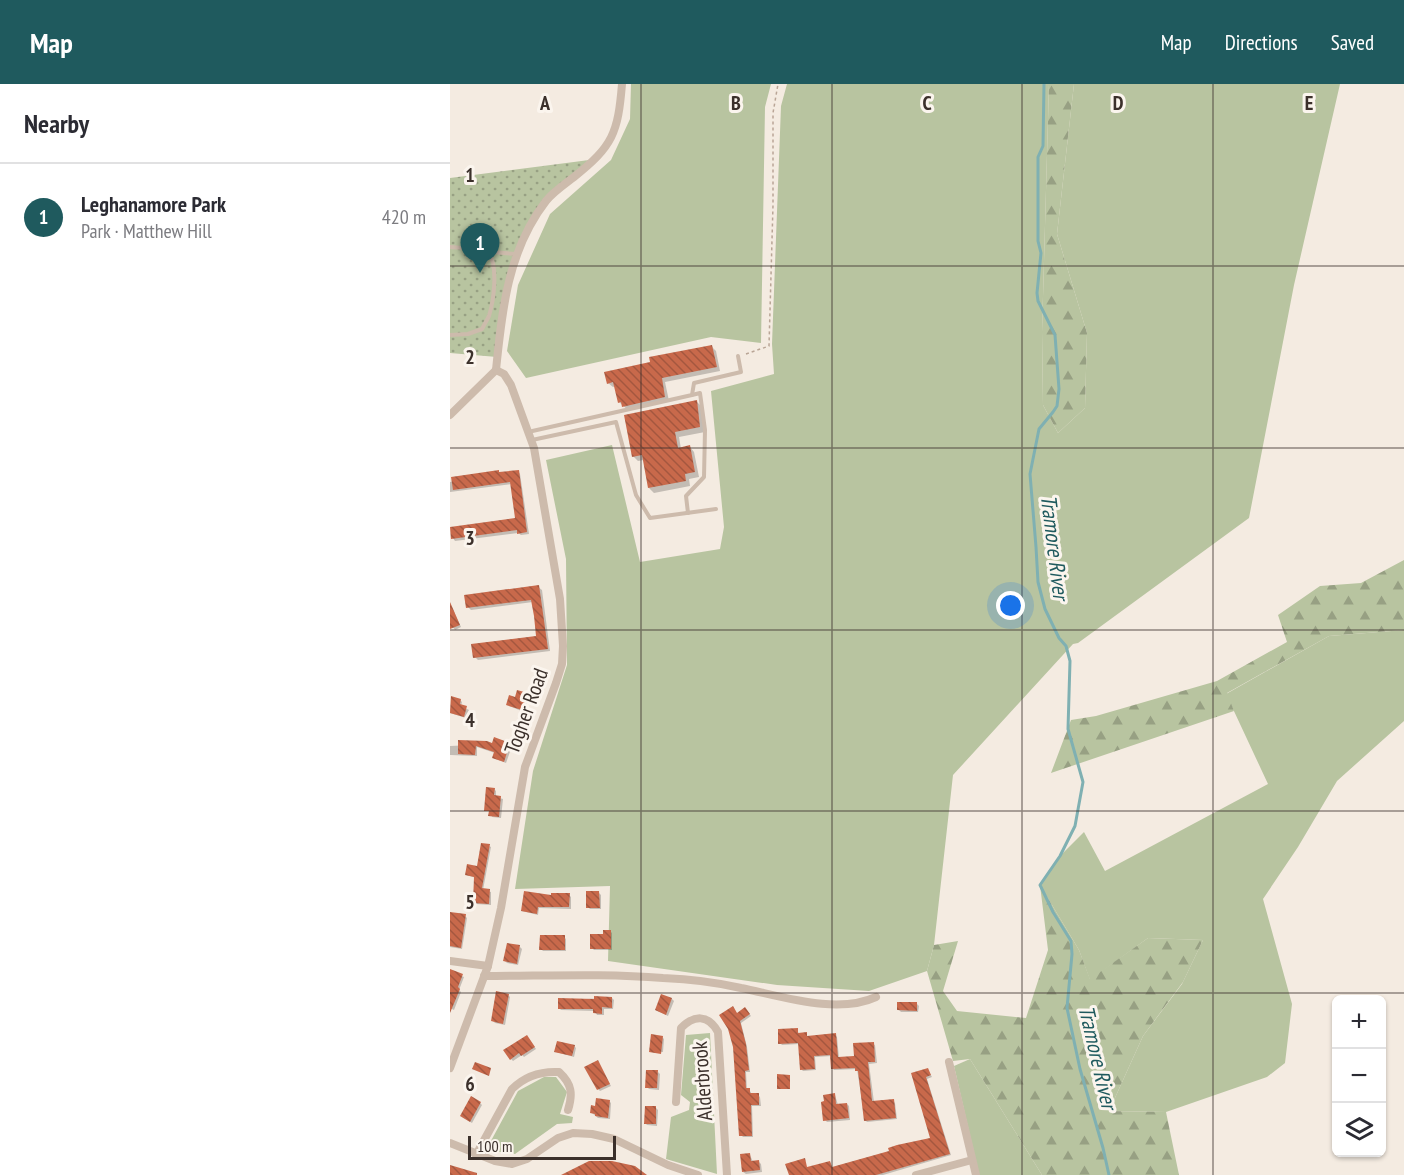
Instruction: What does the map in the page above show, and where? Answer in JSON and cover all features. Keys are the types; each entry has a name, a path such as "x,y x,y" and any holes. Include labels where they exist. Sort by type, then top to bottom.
{"street":[{"path":"450,415 496,370 506,291 516,254 548,199 597,159 609,144 617,126 622,84"},
{"name":"Togher Road","path":"450,1068 488,966 501,908 525,767 562,664 560,599 531,441 511,385 504,374 496,370"},
{"path":"450,961 488,966"},
{"path":"484,976 618,975 666,978 708,982 814,1002 844,1004 867,1001 876,997"},
{"name":"Alderbrook","path":"676,1102 681,1028 689,1020 703,1018 713,1023 718,1032 727,1175"},
{"path":"949,1062 976,1175"},
{"path":"476,1155 512,1089 520,1081 545,1071 559,1072 569,1081 572,1097 568,1110"},
{"path":"450,1143 476,1155 512,1164 527,1159 558,1138 573,1132 592,1134 614,1139 698,1175"},
{"path":"916,1175 972,1160"}],"lane":[{"path":"450,247 470,248 489,253 516,254"},
{"path":"450,335 468,334 482,329 489,316 494,260 489,253"},
{"path":"692,395 694,383 741,372 738,356"},
{"path":"528,432 700,393 705,430 704,477 686,496 688,513"},
{"path":"531,441 616,422 636,495 650,518 716,509"}],"path":[{"path":"738,356 769,346 773,114 778,84"}],"green space":[{"path":"631,84 771,84 765,107 761,343 711,337 526,378 507,351 518,285 550,214 611,160 630,119"},
{"path":"787,84 1049,84 1042,332 1043,405 1058,433 1085,408 1087,333 1057,234 1074,84 1340,84 1294,285 1249,518 1078,643 1073,644 953,775 934,945 927,971 869,991 777,985 608,961 610,886 515,889 533,771 567,665 566,559 546,460 612,445 640,562 720,549 724,527 711,391 774,374 772,344 781,106"},
{"path":"1049,84 1074,84 1057,234 1087,333 1085,408 1058,433 1043,405 1042,332"},
{"path":"597,159 548,199 516,254 497,357 450,353 450,178"},
{"path":"1404,560 1404,630 1329,636 1227,693 1234,711 1051,773 1071,720 1096,716 1217,681 1287,642 1278,615 1320,586 1361,583"},
{"path":"1404,630 1404,721 1337,781 1298,847 1263,899 1292,1004 1285,1063 1267,1077 1166,1112 1109,1111 1143,1036 1182,984 1203,940 1148,938 1090,980 1079,950 1040,885 1060,856 1084,832 1105,871 1268,784 1226,694 1329,636"},
{"path":"1040,885 1079,950 1090,979 1148,938 1203,940 1183,982 1143,1036 1109,1111 1166,1112 1179,1175 1042,1175 970,1059 953,1061 927,971 934,945 958,941 943,991 957,1011 1026,1018 1048,950"},
{"path":"710,1033 717,1174 666,1159 671,1117 689,1110 690,1102 681,1095 686,1035"},
{"path":"970,1059 1042,1175 979,1175 954,1066"},
{"path":"544,1077 556,1077 567,1092 560,1114 573,1117 572,1123 557,1124 515,1154 486,1150 518,1091"}],"building":[{"path":"712,345 717,367 662,378 665,397 622,407 621,402 618,403 613,382 607,384 604,372 650,362 649,357"},
{"path":"697,400 700,427 675,432 678,448 690,445 695,472 685,474 686,481 648,488 642,455 632,457 624,415"},
{"path":"499,470 499,472 519,470 527,532 517,534 517,530 451,539 450,527 515,518 510,482 453,490 451,477"},
{"path":"539,585 548,649 473,658 471,644 536,636 534,616 531,600 466,608 464,595"},
{"path":"450,602 460,625 450,629"},
{"path":"517,690 528,693 522,710 506,705 509,695 515,697"},
{"path":"451,696 461,699 460,704 467,706 464,717 450,713"},
{"path":"494,737 510,743 504,762 492,758 494,752 476,746 475,755 458,754 458,740 492,743"},
{"path":"486,787 495,788 494,795 501,796 499,817 488,816 489,811 484,811"},
{"path":"481,843 490,844 482,888 490,889 489,904 473,903 474,877 465,875 467,864 477,866"},
{"path":"524,891 551,895 551,893 570,893 569,907 538,907 537,914 521,911"},
{"path":"586,891 599,891 600,908 586,908"},
{"path":"450,912 466,914 461,948 450,946"},
{"path":"603,930 611,930 611,949 590,949 590,934 603,934"},
{"path":"540,935 565,935 565,950 539,950"},
{"path":"507,943 520,945 517,964 503,961"},
{"path":"450,969 463,974 458,987 460,989 450,1013"},
{"path":"496,991 509,994 503,1024 491,1021"},
{"path":"661,994 672,998 666,1015 655,1010"},
{"path":"594,996 612,997 612,1008 602,1007 602,1014 593,1013 593,1009 558,1009 558,998 594,999"},
{"path":"897,1002 917,1002 917,1011 897,1010"},
{"path":"733,1006 737,1013 745,1007 750,1014 740,1021 749,1070 745,1071 746,1088 750,1088 750,1093 759,1093 759,1105 751,1105 752,1136 739,1136 733,1047 728,1029 719,1015"},
{"path":"798,1028 798,1033 807,1032 807,1036 836,1033 838,1057 854,1056 853,1043 874,1042 875,1062 868,1062 872,1101 894,1099 896,1118 864,1121 858,1071 855,1071 855,1068 831,1069 830,1055 814,1056 815,1069 800,1070 798,1043 778,1044 778,1029"},
{"path":"651,1034 663,1036 661,1054 649,1052"},
{"path":"527,1035 535,1047 521,1056 519,1053 510,1060 503,1050"},
{"path":"557,1041 575,1045 572,1056 554,1052"},
{"path":"598,1060 610,1084 597,1090 584,1067"},
{"path":"475,1062 491,1068 489,1076 472,1069"},
{"path":"928,1068 931,1075 926,1077 950,1154 876,1175 789,1175 785,1164 805,1158 807,1167 830,1161 832,1167 889,1151 888,1148 897,1145 930,1138 911,1073"},
{"path":"646,1070 658,1070 657,1088 645,1088"},
{"path":"777,1074 790,1075 790,1089 777,1089"},
{"path":"835,1093 836,1104 847,1103 849,1118 823,1121 821,1102 824,1101 823,1095"},
{"path":"471,1096 481,1102 470,1122 460,1116"},
{"path":"596,1098 610,1100 608,1118 590,1113 591,1105 595,1106"},
{"path":"645,1106 656,1106 656,1124 644,1124"},
{"path":"750,1153 751,1161 759,1160 760,1170 742,1172 740,1154"},
{"path":"589,1161 612,1161 635,1166 647,1175 561,1175"},
{"path":"450,1165 477,1173 477,1175 450,1175"}],"waterway":[{"name":"Tramore River","path":"1044,84 1043,146 1038,157 1038,241 1041,253 1037,293 1038,301 1055,335 1059,389 1057,406 1039,429 1030,474 1038,582 1045,609 1059,638 1066,646 1070,661 1068,729 1083,782 1075,826 1060,856 1040,885 1071,941 1067,1008 1080,1069 1109,1175"}],"place":[{"name":"Leghanamore Park","path":"480,273"}]}
